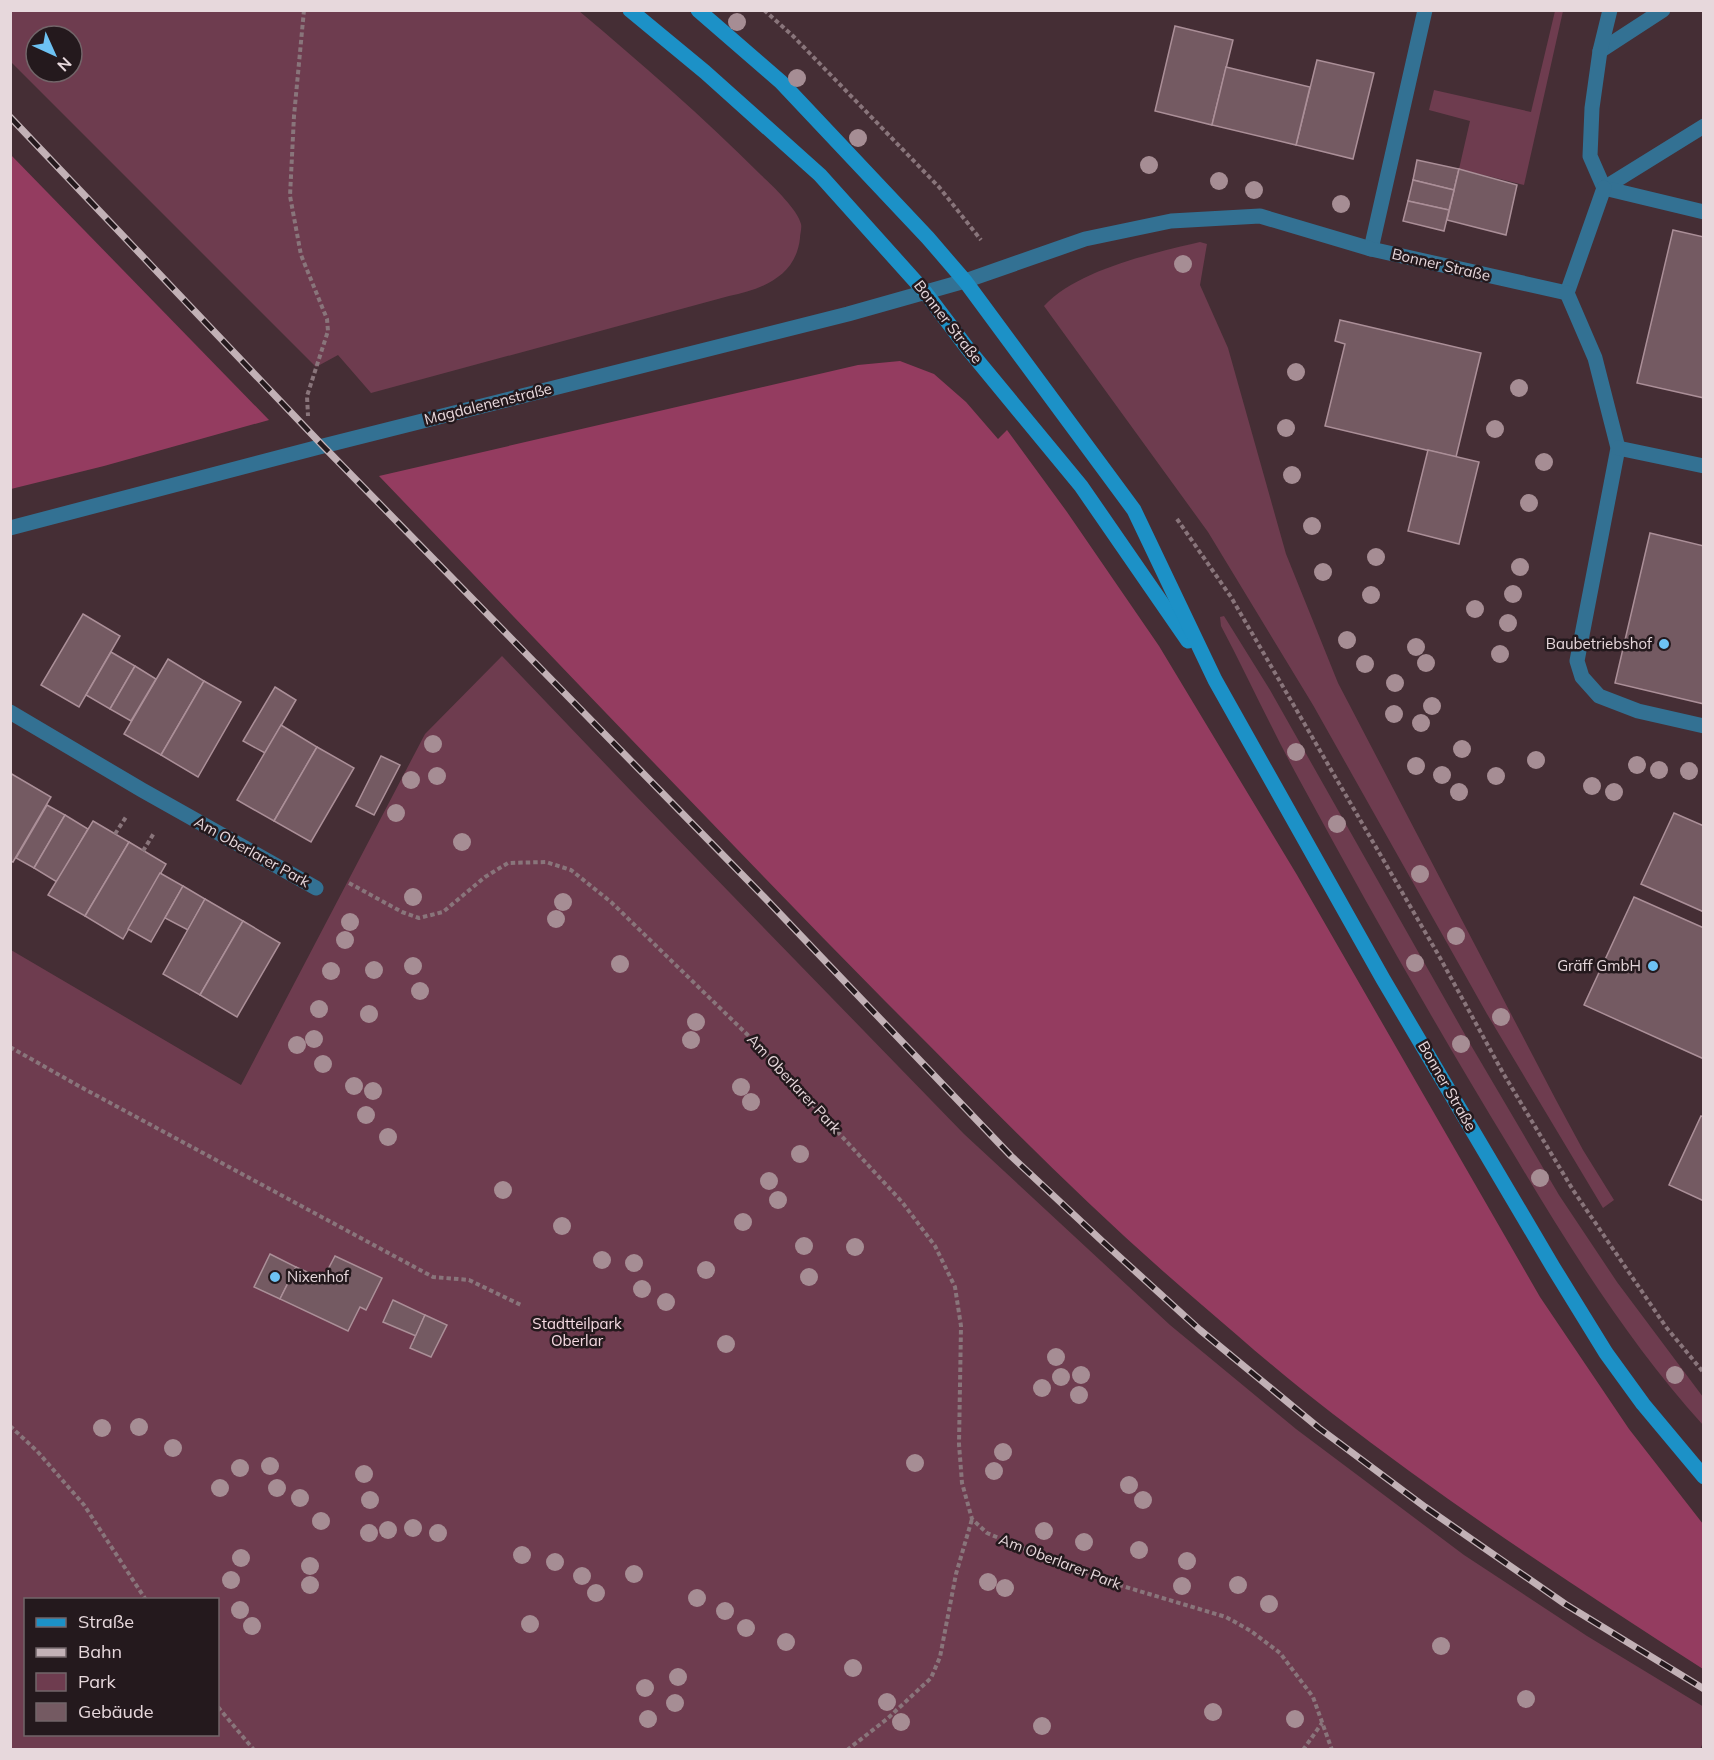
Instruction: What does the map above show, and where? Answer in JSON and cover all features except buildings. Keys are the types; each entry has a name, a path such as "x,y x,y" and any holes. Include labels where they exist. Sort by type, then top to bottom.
{"street":[{"name":"Bonner Straße","path":"630,10 705,72 820,175 925,292 968,349 1081,486 1215,680"},
{"name":"Bonner Straße","path":"698,10 781,82 928,238 965,281 1051,394 1134,510 1215,680 1383,979 1606,1353 1643,1404 1704,1477"},
{"path":"1371,249 1425,10"},
{"path":"1604,188 1590,156 1600,51 1610,10"},
{"path":"1600,51 1663,10"},
{"path":"1704,126 1604,188 1567,293 1595,358 1618,448 1577,661 1582,677 1599,696 1638,711 1704,726"},
{"path":"1604,188 1704,212"},
{"name":"Bonner Straße","path":"965,281 1085,239 1171,221 1260,216 1371,249 1567,293"},
{"name":"Magdalenenstraße","path":"10,528 339,442 848,314 965,281"},
{"path":"1618,448 1704,466"},
{"name":"Am Oberlarer Park","path":"10,712 142,790 316,888"}],"path":[{"path":"304,10 294,116 290,196 301,255 327,319 328,331 307,396 308,419 339,442"},
{"path":"764,10 793,36 939,187 975,231 1000,269"},
{"path":"1174,514 1231,597 1272,666 1439,956 1503,1073 1573,1190 1666,1327 1704,1373"},
{"name":"Am Oberlarer Park","path":"316,888 332,883 348,883 402,912 420,918 443,912 484,877 508,863 546,862 571,870 589,883 671,958 758,1044 902,1202 935,1246 955,1287 961,1326 959,1444 962,1483 972,1519 987,1533 1044,1557 1109,1582 1217,1614 1251,1631 1280,1653 1313,1697 1332,1749"},
{"path":"10,1047 433,1277 469,1280 524,1306"},
{"path":"10,1426 37,1452 84,1505 145,1598"},
{"path":"847,1749 887,1719 931,1678 940,1657 956,1574 972,1519"},
{"path":"219,1708 254,1749"},
{"path":"1303,1749 1322,1723"}],"green space":[{"path":"10,11 579,11 694,111 784,198 799,218 800,238 792,262 785,271 776,279 754,289 371,393 338,355 316,367 33,84 84,84 84,24 24,24 24,75 11,62"},
{"path":"1555,11 1563,11 1524,185 1459,169 1470,121 1429,110 1434,90 1531,112"},
{"path":"1200,242 1207,244 1200,285 1228,348 1286,554 1338,683 1556,1100 1614,1200 1603,1208 1487,1014 1313,705 1208,532 1044,306 1058,293 1095,273 1139,258"},
{"path":"1224,616 1270,690 1472,1047 1559,1195 1617,1282 1703,1397 1703,1425 1649,1360 1600,1291 1554,1220 1456,1057 1290,762 1221,626 1220,617"},
{"name":"Stadtteilpark Oberlar","path":"502,656 964,1134 1170,1325 1296,1429 1464,1555 1587,1636 1704,1707 1703,1742 1700,1750 11,1750 11,950 241,1085 425,734"}],"shaded area":[{"path":"10,154 269,420 104,466 11,489"},
{"path":"900,361 934,374 966,402 998,439 1007,430 1067,512 1159,646 1297,875 1540,1297 1629,1429 1703,1524 1703,1669 1515,1546 1378,1448 1283,1374 1160,1269 1040,1156 884,1000 379,476 858,365"}],"railway":[{"path":"10,117 323,446 764,897 1011,1156 1102,1241 1200,1330 1319,1428 1425,1507 1565,1604 1704,1689"}],"place":[{"name":"Baubetriebshof","path":"1664,644"},
{"name":"Gräff GmbH","path":"1653,966"},
{"name":"Nixenhof","path":"275,1277"}]}
